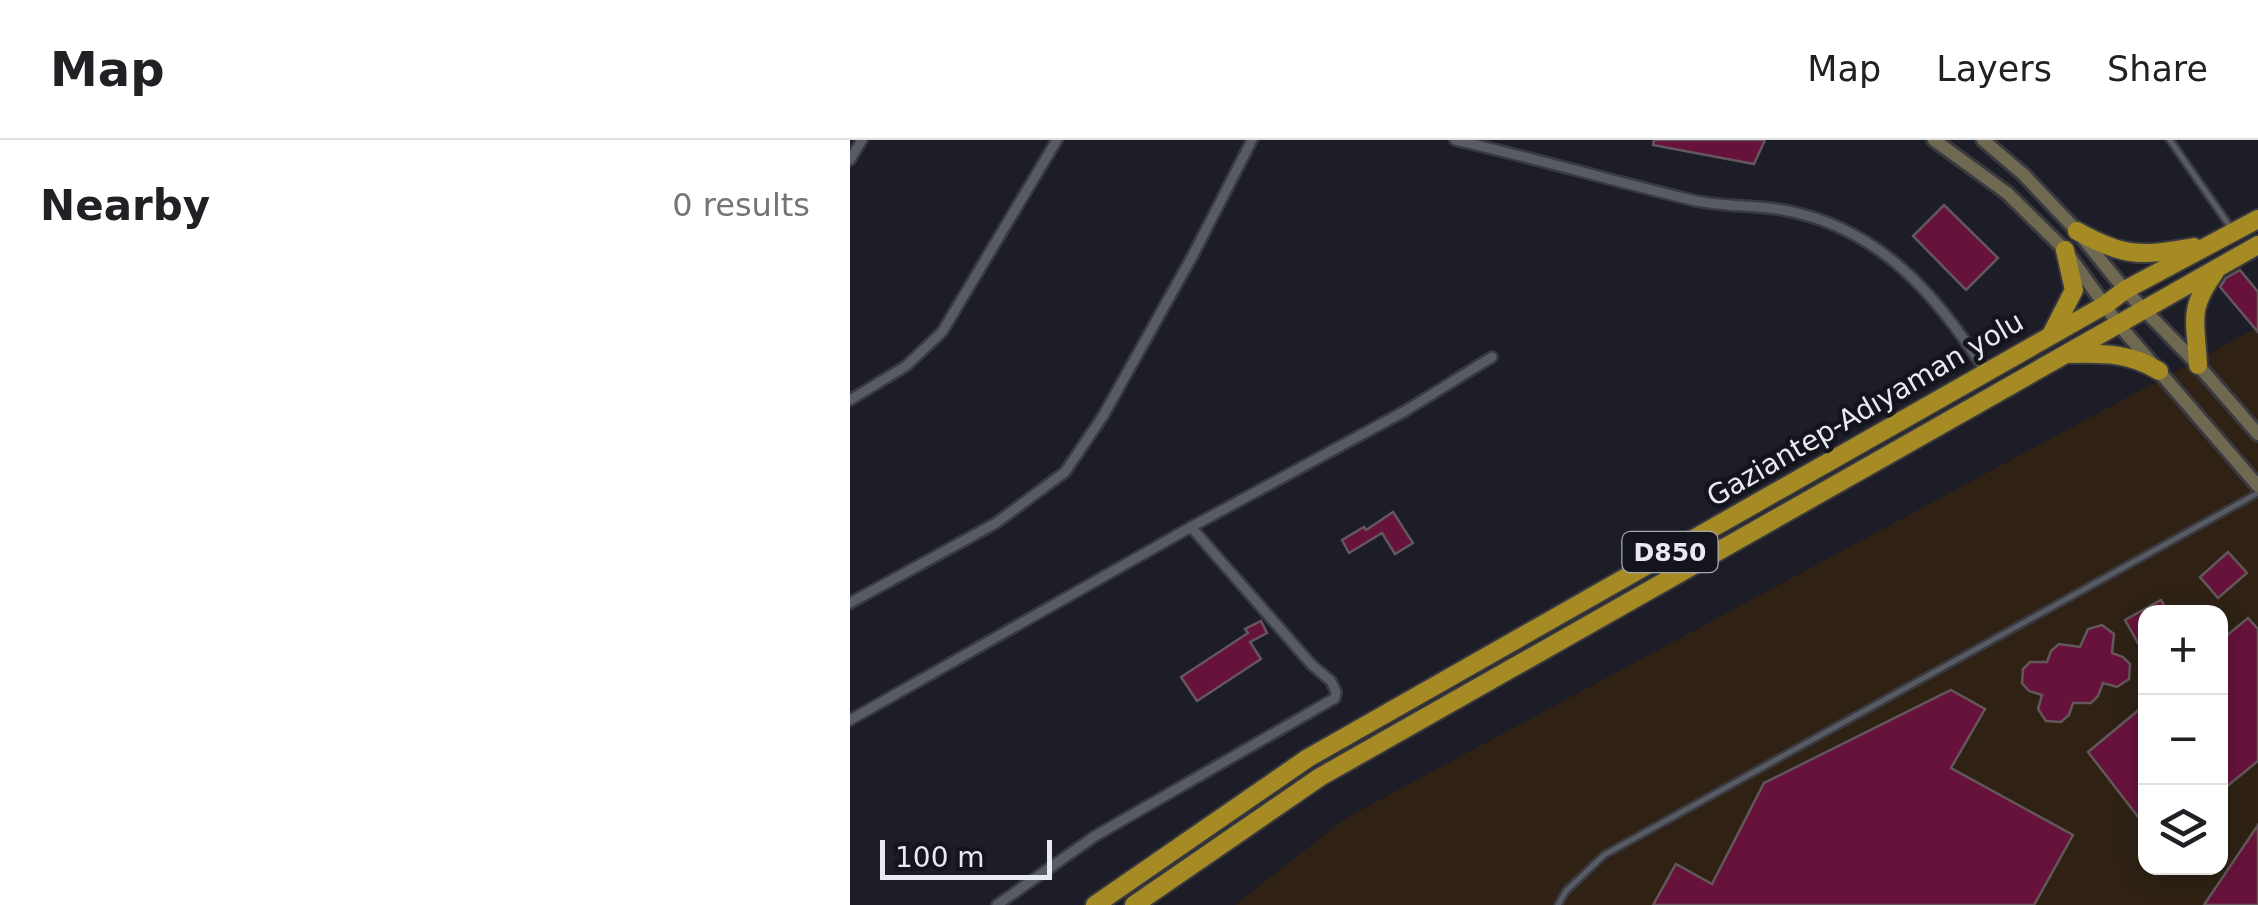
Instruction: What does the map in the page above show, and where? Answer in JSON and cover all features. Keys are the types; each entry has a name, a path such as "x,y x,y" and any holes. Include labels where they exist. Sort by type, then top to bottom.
{"highway":[{"name":"Gaziantep-Adıyaman yolu","path":"1095,905 1308,758 2105,305 2125,290 2258,219"},
{"path":"2078,232 2106,248 2145,256 2210,245"},
{"name":"Gaziantep-Adıyaman yolu","path":"1134,905 1320,777 2258,245"},
{"path":"2050,336 2074,290 2065,250"},
{"path":"2198,365 2193,310 2199,294 2218,268"},
{"path":"2066,355 2111,353 2145,362 2159,372"}],"street":[{"path":"850,160 862,140"},
{"path":"850,400 906,366 942,332 1057,140"},
{"path":"850,603 996,522 1065,472 1103,416 1252,140"},
{"path":"1454,140 1714,205 1785,211 1839,228 1880,252 1928,292 1954,321 1986,372"},
{"path":"1934,140 1964,158 2007,193 2065,250 2119,325 2258,490"},
{"path":"1983,140 2078,232 2125,290 2258,434"},
{"path":"850,720 1405,411 1492,357"},
{"path":"996,905 1095,836 1335,698 1331,682 1192,527"}],"lane":[{"path":"2170,140 2234,232"},
{"path":"1558,905 1566,891 1604,855 2258,490"}],"shaded area":[{"path":"2258,327 2258,905 1235,905 1346,818"}],"building":[{"path":"1654,140 1765,140 1754,164 1653,145"},
{"path":"1944,205 1998,258 1966,290 1913,236"},
{"path":"2240,270 2258,292 2258,332 2220,287"},
{"path":"1393,512 1413,543 1395,554 1382,533 1349,553 1342,540"},
{"path":"2228,552 2247,573 2218,598 2200,577"},
{"path":"2138,613 2138,643 2125,620"},
{"path":"2248,618 2258,629 2258,761 2228,785 2228,695 2228,634"},
{"path":"1261,621 1267,633 1250,642 1261,659 1197,701 1181,677"},
{"path":"2102,625 2114,634 2112,653 2130,664 2129,679 2117,687 2103,683 2091,703 2073,703 2069,715 2061,722 2046,721 2038,709 2042,695 2029,691 2022,683 2023,669 2030,662 2047,662 2059,644 2080,647 2088,629"},
{"path":"1951,690 1985,709 1951,768 2073,835 2034,905 1653,905 1676,864 1712,884 1764,783"},
{"path":"2138,711 2138,817 2088,752"},
{"path":"2258,825 2258,905 2204,905 2228,875"}]}
